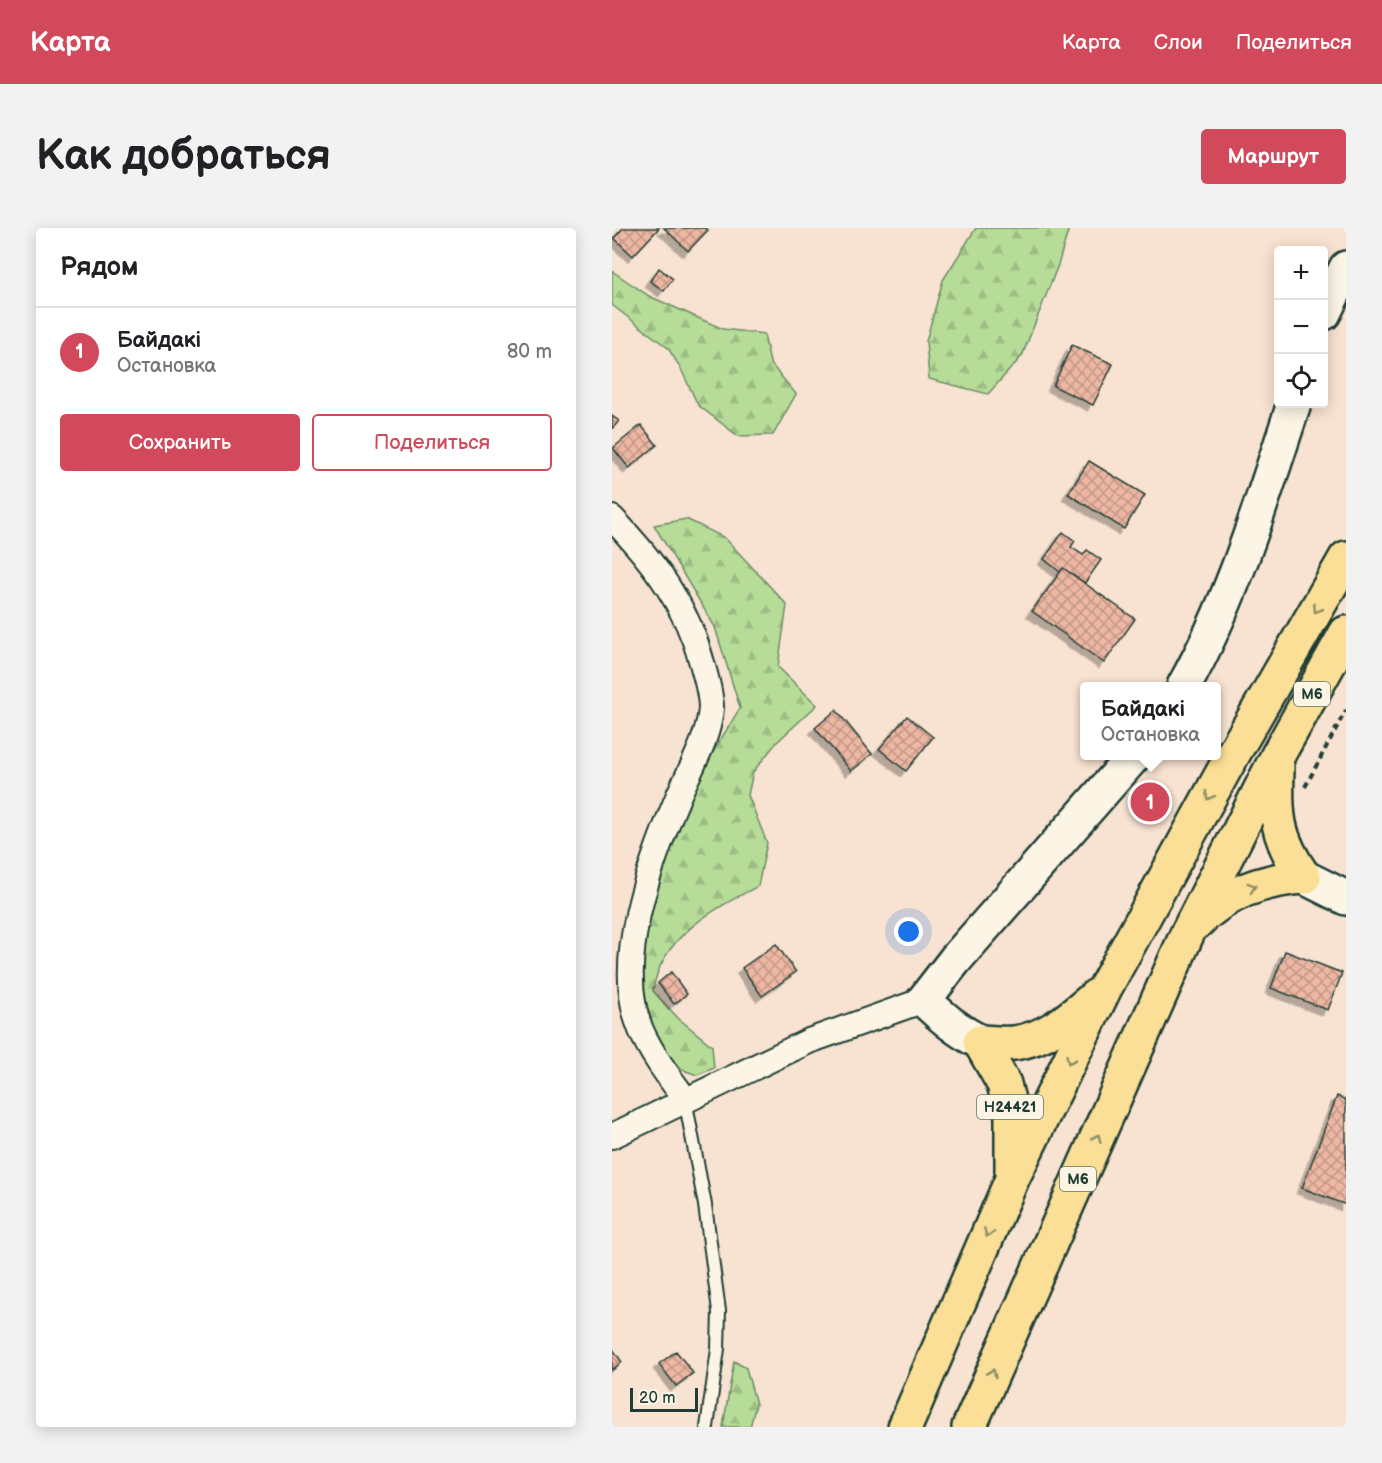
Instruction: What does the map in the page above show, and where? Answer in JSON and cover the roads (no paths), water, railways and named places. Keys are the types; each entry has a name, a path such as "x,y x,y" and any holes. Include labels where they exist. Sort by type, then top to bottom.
{"highway":[{"name":"М6","path":"905,1427 1012,1179 1105,988 1228,763 1346,558"},
{"name":"М6","path":"969,1427 1188,932 1278,755 1346,633"},
{"path":"1278,755 1276,810 1288,855 1304,877"},
{"path":"1188,932 1208,911 1239,891 1280,879 1304,877"},
{"path":"980,1042 1013,1043 1042,1036 1069,1019 1105,988"},
{"name":"Н24421","path":"980,1042 1004,1084 1012,1116 1012,1179"}],"street":[{"path":"1328,303 1346,268"},
{"path":"1187,682 1204,651 1230,592 1253,531 1293,408"},
{"path":"612,518 636,543 668,584 697,642 709,688 711,707 707,728 659,843 635,929 631,967 633,1002 640,1028 653,1053 685,1099"},
{"path":"612,1136 809,1041 924,1000 955,960 1130,760"},
{"path":"1304,877 1346,898"},
{"path":"924,1000 954,1027 980,1042"}],"lane":[{"path":"685,1099 705,1205 719,1311 718,1348 707,1427"}],"place":[{"name":"Байдакі","path":"1150,802"}]}
